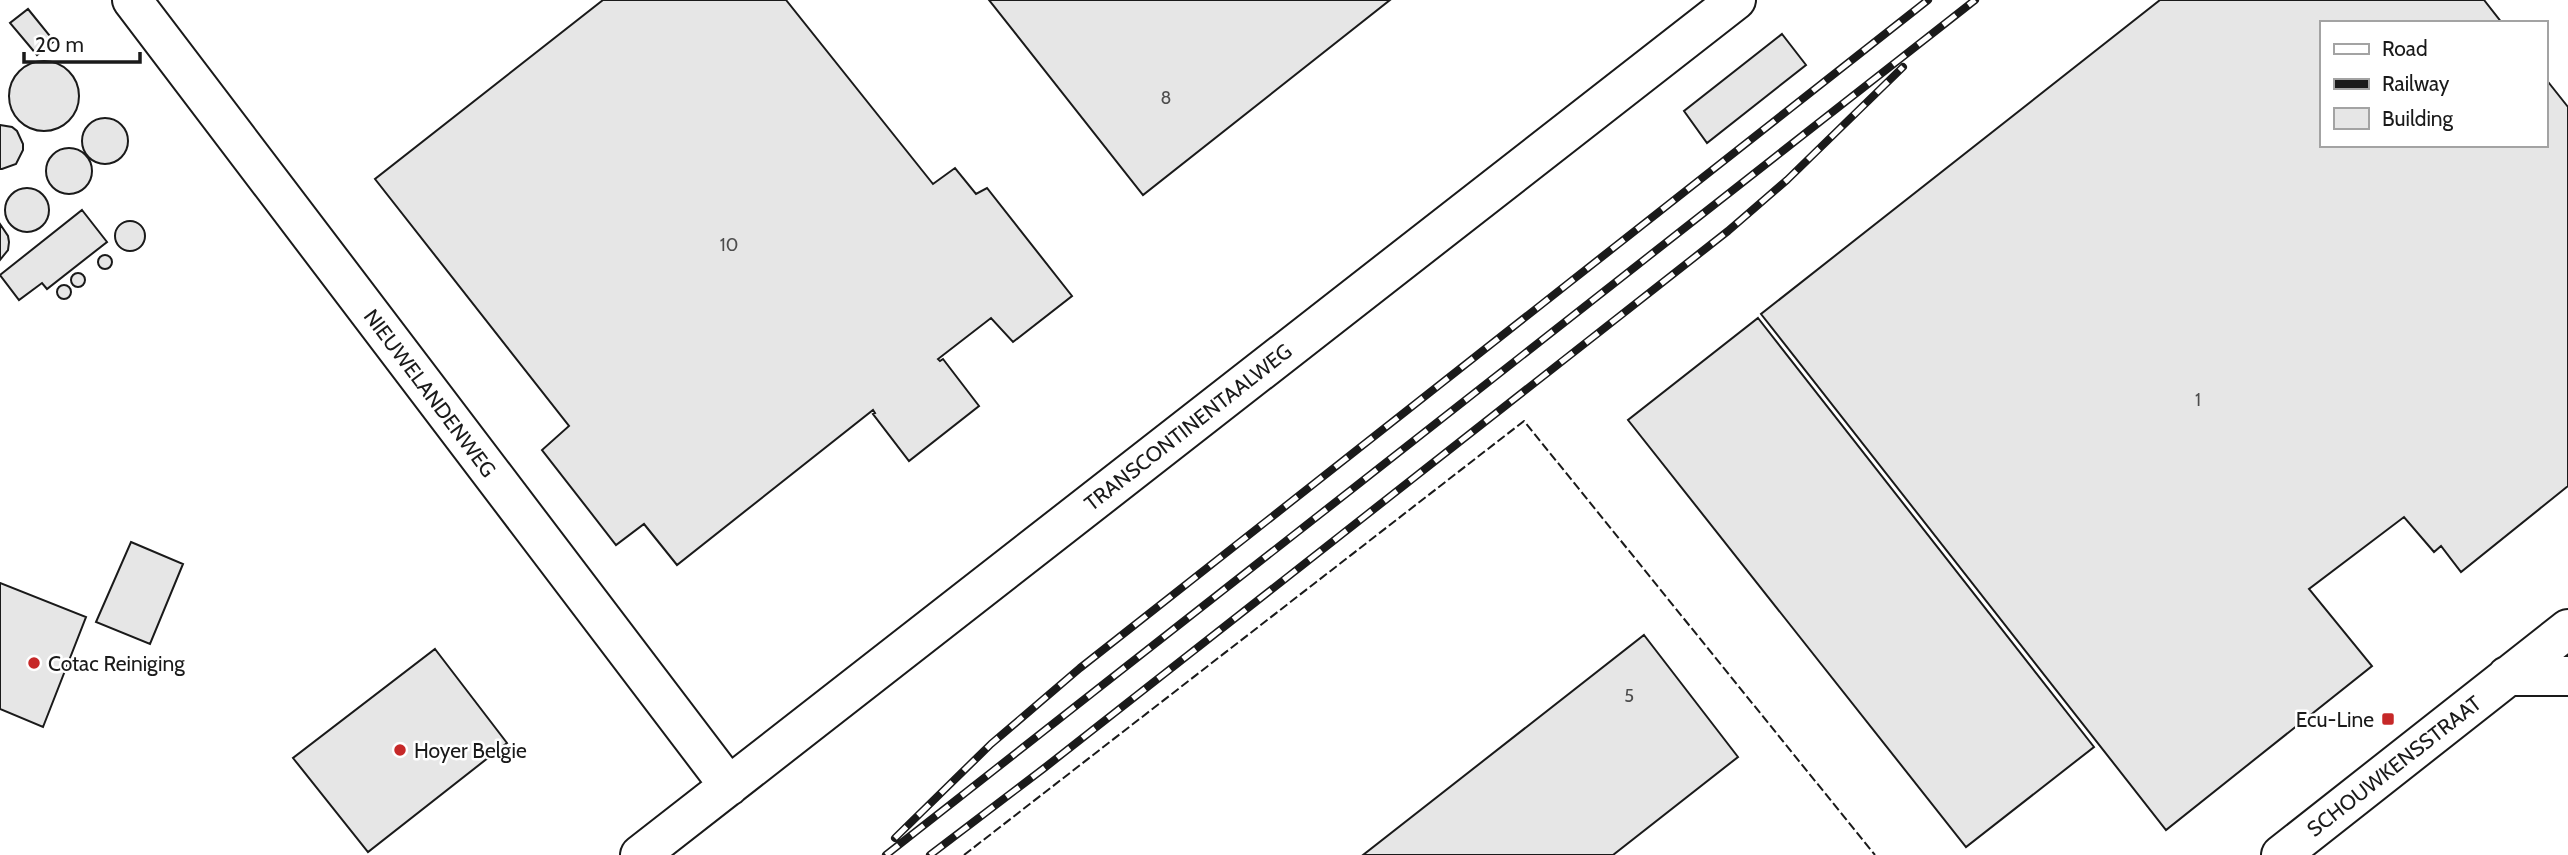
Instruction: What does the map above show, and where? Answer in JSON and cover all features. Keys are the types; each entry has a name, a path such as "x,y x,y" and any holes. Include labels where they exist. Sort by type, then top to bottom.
{"street":[{"name":"NIEUWELANDENWEG","path":"132,0 729,786"},
{"name":"TRANSCONTINENTAALWEG","path":"640,855 1736,0"},
{"name":"SCHOUWKENSSTRAAT","path":"2281,855 2568,629"},
{"path":"2507,676 2568,676"}],"building":[{"path":"603,0 786,0 933,184 955,168 976,194 987,188 1072,296 1013,342 991,318 938,359 943,359 979,406 909,461 873,414 873,410 677,565 644,524 616,545 542,450 569,426 375,179"},
{"path":"989,0 1390,0 1143,195"},
{"path":"2160,0 2484,0 2500,21 2320,21 2320,147 2547,147 2547,81 2568,107 2568,486 2461,572 2441,546 2434,552 2404,517 2309,589 2372,666 2166,830 1761,314"},
{"path":"28,9 54,41 37,55 10,23"},
{"path":"1782,34 1806,65 1707,143 1684,111"},
{"path":"44,61 63,67 73,77 79,96 73,115 63,125 44,131 25,125 15,115 9,96 15,77 25,67"},
{"path":"105,118 122,124 128,141 122,158 105,164 88,158 82,141 88,124"},
{"path":"0,125 12,127 17,131 23,144 16,164 2,169 0,169"},
{"path":"69,148 86,154 92,171 86,188 69,194 52,188 46,171 52,154"},
{"path":"27,188 43,194 49,210 43,226 27,232 11,226 5,210 11,194"},
{"path":"82,210 107,242 47,289 42,283 19,300 0,275"},
{"path":"130,221 140,226 145,236 140,246 130,251 120,246 115,236 120,226"},
{"path":"0,224 9,242 8,250 0,260"},
{"path":"105,255 110,257 110,267 105,269 100,267 98,262 100,257"},
{"path":"78,273 83,275 83,285 78,287 73,285 71,280 73,275"},
{"path":"64,285 69,287 69,297 64,299 59,297 57,292 59,287"},
{"path":"1758,318 2094,747 1966,847 1628,420"},
{"path":"131,542 183,564 150,644 96,622"},
{"name":"Cotac Reiniging","path":"0,583 86,617 43,727 0,709"},
{"path":"1644,635 1738,757 1613,855 1363,855"},
{"name":"Hoyer Belgie","path":"435,649 507,743 368,852 293,758"}],"railway":[{"path":"895,838 991,744 1080,668 1928,0"},
{"path":"886,855 1975,0"},
{"path":"930,855 1728,231 1787,180 1903,67"}],"fence":[{"path":"964,855 1524,421 1875,855"}],"place":[{"name":"Cotac Reiniging","path":"34,663"},
{"name":"Ecu-Line","path":"2388,719"},
{"name":"Hoyer Belgie","path":"400,750"}]}
